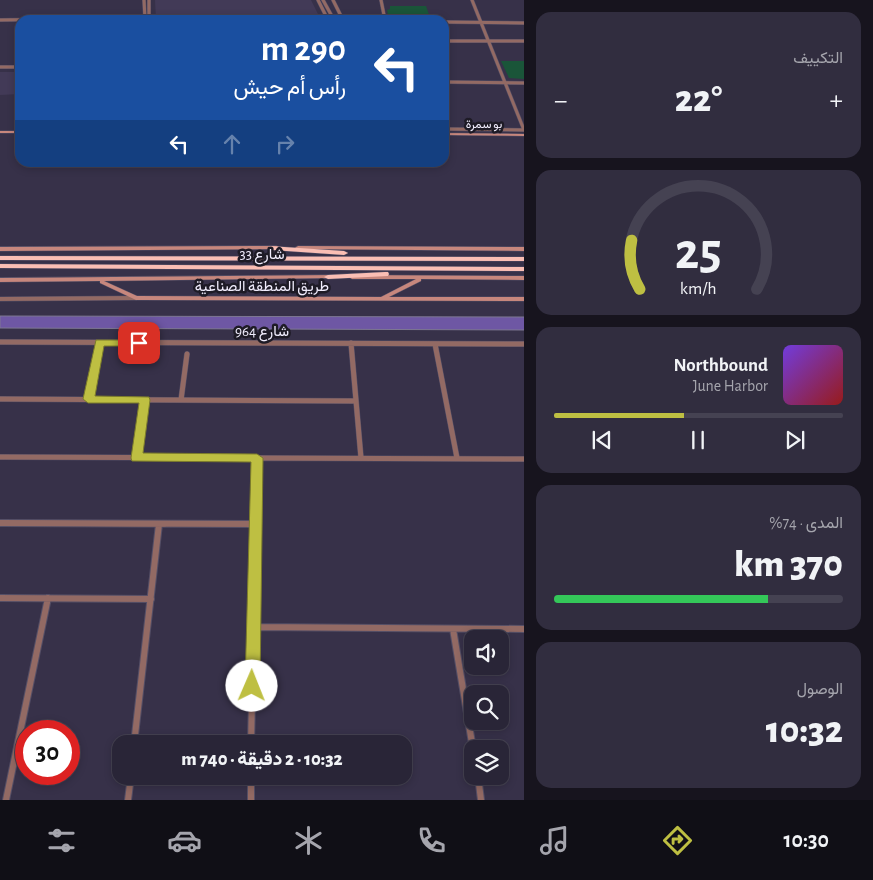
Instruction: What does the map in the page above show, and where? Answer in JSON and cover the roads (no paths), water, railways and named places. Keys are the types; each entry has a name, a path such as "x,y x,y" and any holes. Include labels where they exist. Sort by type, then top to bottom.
{"highway":[{"path":"272,248 462,259"},
{"name":"شارع 33","path":"0,258 524,260"},
{"name":"شارع 33","path":"0,266 524,269"},
{"path":"328,277 493,269"}],"street":[{"path":"144,0 146,15"},
{"path":"147,15 149,0"},
{"path":"318,0 326,15"},
{"path":"324,0 332,15"},
{"path":"333,0 340,15"},
{"path":"381,0 384,15"},
{"path":"449,129 524,132 490,41 472,0"},
{"path":"0,20 15,20"},
{"path":"0,20 15,21"},
{"path":"449,22 524,23"},
{"path":"449,41 524,41"},
{"path":"0,68 15,68"},
{"path":"449,81 524,82"},
{"name":"بو سمرة","path":"449,136 524,132"},
{"path":"0,133 15,134"},
{"path":"272,248 524,249"},
{"name":"شارع 33","path":"0,249 272,248"},
{"name":"طريق المنطقة الصناعية","path":"0,280 328,277 524,278"},
{"path":"376,299 395,292 415,281 448,277"},
{"path":"86,280 108,284 136,298"},
{"name":"طريق المنطقة الصناعية","path":"0,299 524,298"},
{"name":"شارع 964","path":"0,342 524,344"},
{"path":"88,399 100,343"},
{"path":"351,344 361,458"},
{"path":"435,344 457,458"},
{"path":"180,400 187,354"},
{"path":"0,399 356,401"},
{"path":"137,458 145,400"},
{"path":"0,457 524,459"},
{"path":"251,735 257,458"},
{"path":"0,523 256,524"},
{"path":"135,735 159,524"},
{"path":"0,598 151,598"},
{"path":"6,800 48,598"},
{"path":"254,627 524,629"},
{"path":"453,629 472,740"},
{"path":"128,800 130,785"},
{"path":"251,785 251,800"},
{"path":"479,785 481,800"}]}
